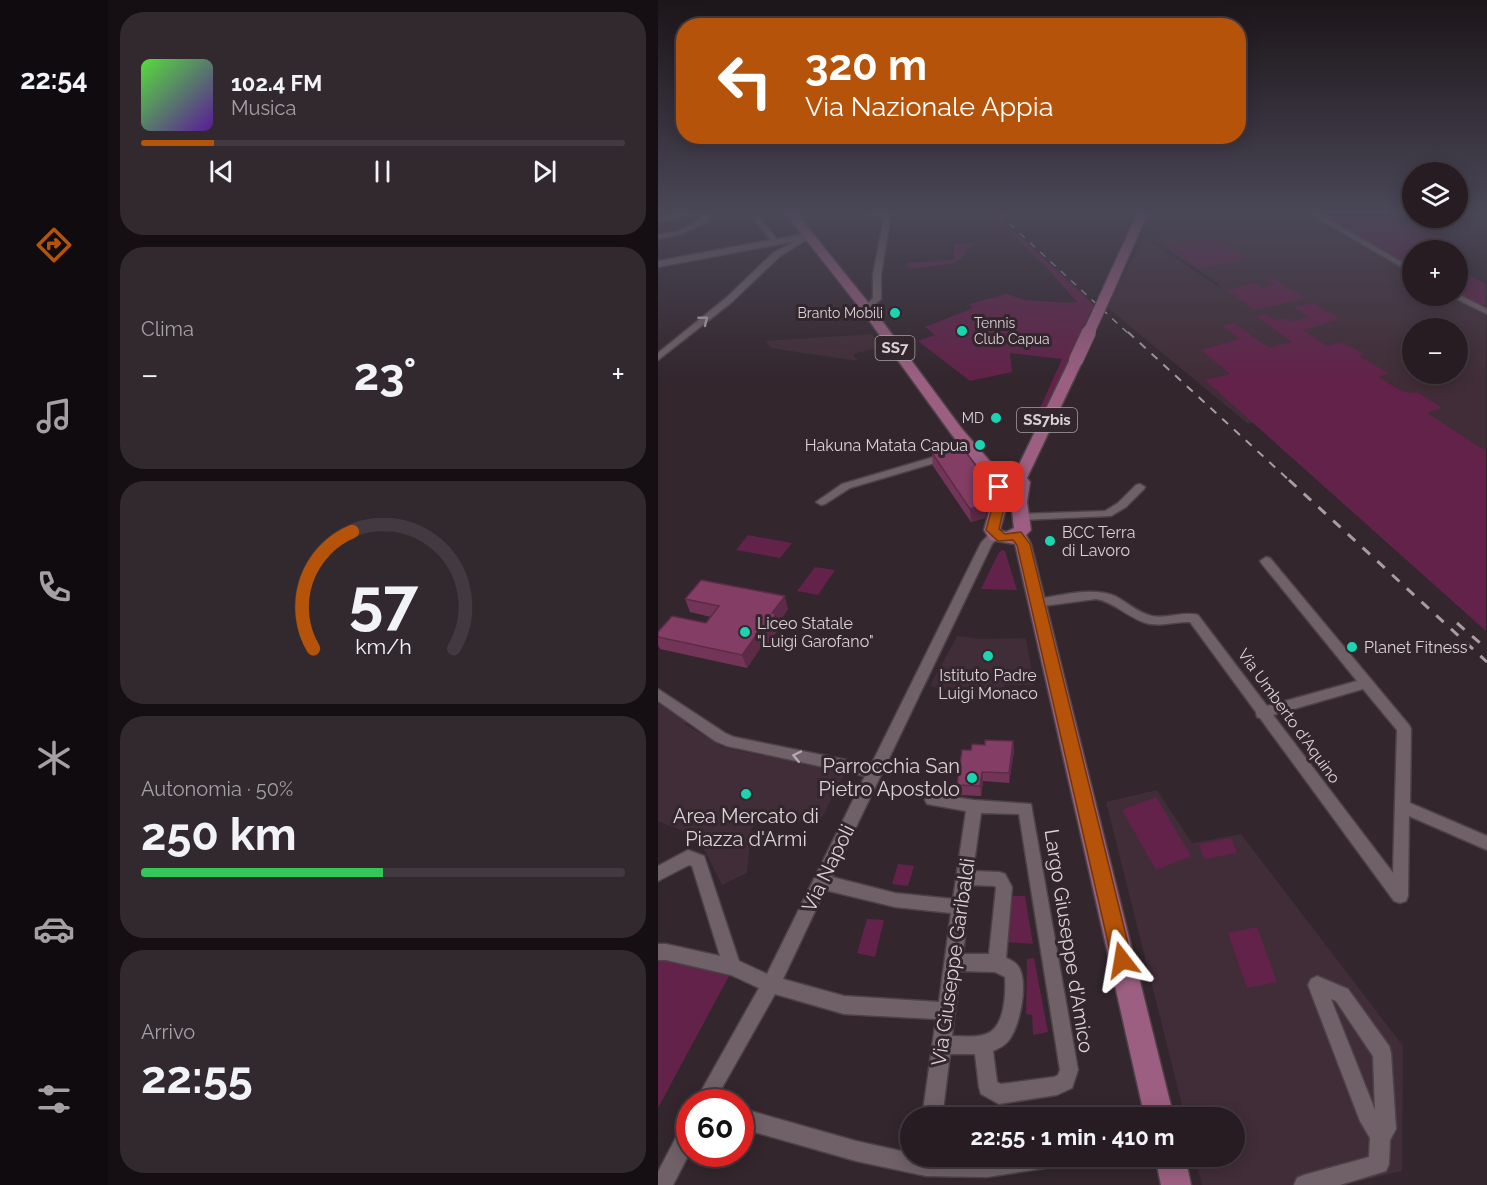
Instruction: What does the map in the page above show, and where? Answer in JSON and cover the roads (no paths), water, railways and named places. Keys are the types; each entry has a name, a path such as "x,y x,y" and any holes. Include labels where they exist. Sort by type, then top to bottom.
{"main road":[{"name":"SS7","path":"835,269 971,449 999,481"},
{"name":"SS7bis","path":"1018,478 1023,473 1117,269"},
{"path":"1004,478 1018,478 1022,482 1011,529 992,530 998,508 999,481 1004,478"},
{"path":"1011,529 1023,544 1157,1107"},
{"path":"1172,1167 1176,1185"}],"street":[{"path":"658,357 729,300 761,269"},
{"path":"867,309 877,299 878,269"},
{"path":"1468,302 1486,312"},
{"path":"821,502 846,486 971,449"},
{"path":"1011,529 1107,514 1122,505 1140,487"},
{"name":"Via Napoli","path":"711,1089 771,984 987,543 1011,529"},
{"path":"1266,561 1404,729 1402,807 1486,843"},
{"name":"Via Umberto d'Aquino","path":"1036,603 1096,595 1106,596 1146,618 1161,622 1185,616 1194,618 1262,713 1400,896 1402,807"},
{"path":"1262,713 1366,683"},
{"path":"658,694 720,737 732,742 875,772"},
{"path":"932,800 974,806"},
{"name":"Via Giuseppe Garibaldi","path":"934,1107 974,806"},
{"name":"Largo Giuseppe d'Amico","path":"974,806 1026,808 1069,1070 1065,1080 1057,1086 999,1094 988,1088 984,1046"},
{"path":"658,874 688,857 698,861 732,967"},
{"path":"965,878 999,879 1004,887 997,964"},
{"path":"822,882 895,900 961,907"},
{"path":"658,952 732,967 771,984 844,1005 947,1011"},
{"path":"942,1045 984,1046 1007,1029 1011,1019 1014,976 1009,968 997,964 953,963"},
{"path":"1304,1185 1379,1164 1380,1137 1370,1121 1316,985 1342,995 1382,1053 1386,1129 1380,1137"},
{"path":"754,1122 856,1150 900,1157"},
{"path":"662,1185 676,1158"}],"railway":[{"path":"1059,269 1129,334"},
{"path":"1128,332 1291,482"},
{"path":"1289,480 1487,662"},
{"path":"1457,623 1487,649"}],"place":[{"name":"Branto Mobili","path":"895,313"},
{"name":"Tennis Club Capua","path":"962,331"},
{"name":"MD","path":"996,418"},
{"name":"Hakuna Matata Capua","path":"980,445"},
{"name":"BCC Terra di Lavoro","path":"1050,541"},
{"name":"Liceo Statale \"Luigi Garofano\"","path":"745,632"},
{"name":"Planet Fitness","path":"1352,647"},
{"name":"Istituto Padre Luigi Monaco","path":"988,656"},
{"name":"Parrocchia San Pietro Apostolo","path":"972,778"},
{"name":"Area Mercato di Piazza d'Armi","path":"746,794"}]}
